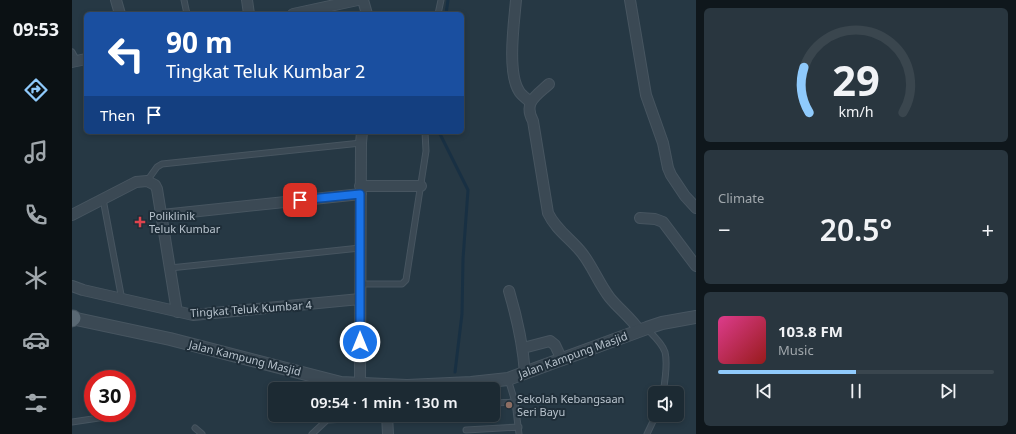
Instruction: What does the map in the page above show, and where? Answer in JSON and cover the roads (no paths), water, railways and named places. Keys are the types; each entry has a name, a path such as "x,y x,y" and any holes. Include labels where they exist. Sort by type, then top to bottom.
{"street":[{"path":"116,0 119,12"},
{"path":"247,0 249,12"},
{"path":"302,12 358,0"},
{"path":"363,0 366,12"},
{"path":"516,0 512,63 513,77 519,91 530,102 530,115 533,121 548,213 552,221 582,252 610,299 642,329"},
{"path":"630,0 646,95 663,143 668,168 684,196 696,208"},
{"path":"530,102 549,84"},
{"path":"360,382 360,190 362,134"},
{"path":"72,215 136,182 149,181 157,189 177,312"},
{"path":"162,215 360,190 421,186"},
{"path":"640,218 655,219 663,222 696,266"},
{"name":"Tingkat Teluk Kumbar 4","path":"72,286 122,300 193,316 360,299"},
{"path":"509,291 515,309 525,373"},
{"name":"Jalan Kampung Masjid","path":"486,382 508,379 642,329 662,323 696,317"},
{"name":"Jalan Kampung Masjid","path":"72,318 170,340 325,382"},
{"path":"522,348 550,341 555,345 562,360"},
{"path":"387,422 388,434"}],"lane":[{"path":"184,0 186,12"},
{"path":"438,12 441,0"},
{"path":"360,284 402,284 404,282 426,151 425,134"},
{"path":"149,181 157,168 162,164 361,143"},
{"path":"103,198 122,300"},
{"path":"170,268 360,248"},
{"path":"642,329 662,346 664,351 666,371 663,386"},
{"path":"508,379 515,402 519,434"},
{"path":"500,403 515,402"},
{"path":"72,422 84,420"},
{"path":"312,434 323,422"},
{"path":"647,434 653,422"},
{"path":"466,430 490,431 519,427"},
{"path":"195,428 202,434"}],"waterway":[{"path":"446,12 448,0"},
{"path":"440,134 468,190 463,259 462,314 455,372"}],"place":[{"name":"Poliklinik Teluk Kumbar","path":"140,222"},
{"name":"Sekolah Kebangsaan Seri Bayu","path":"509,405"}]}
